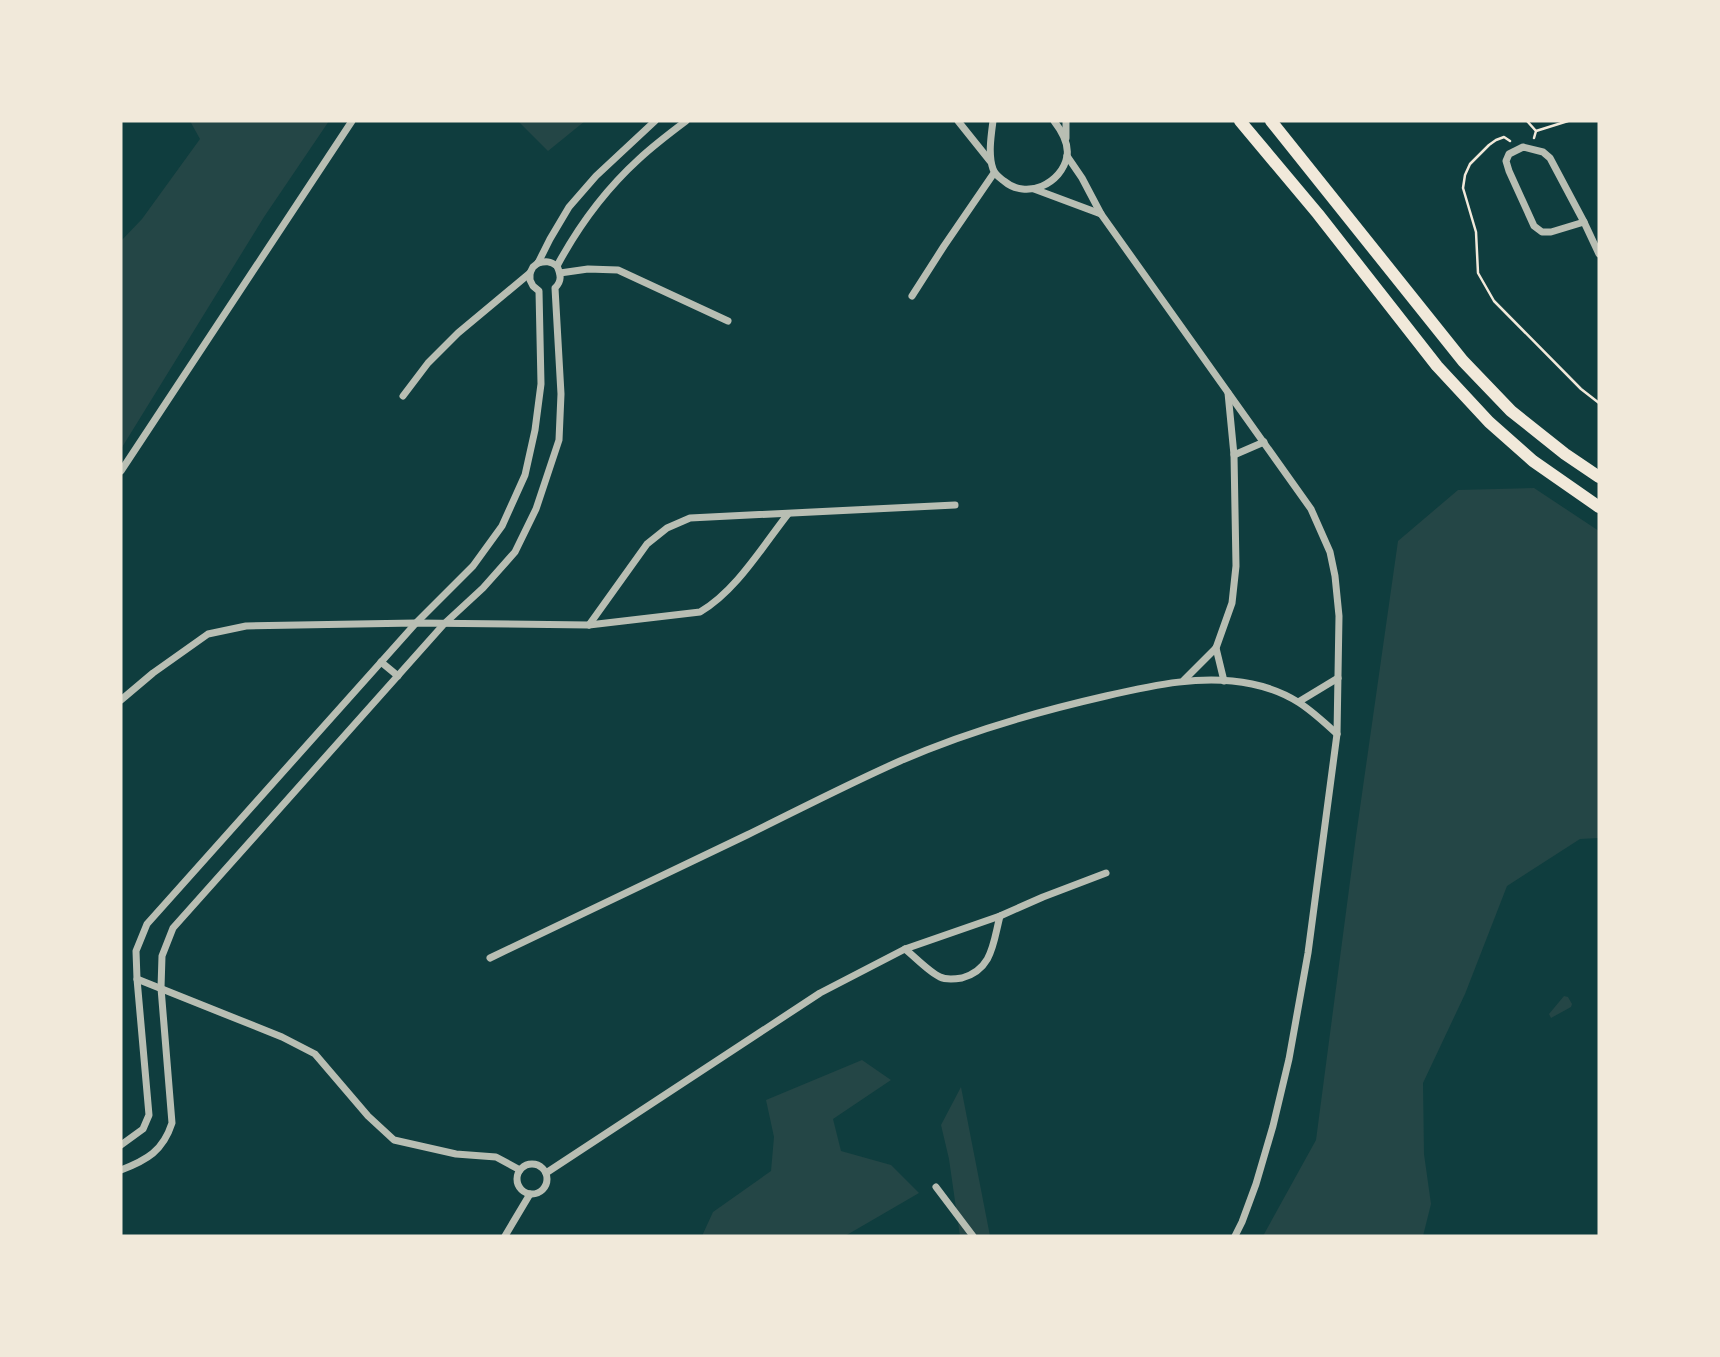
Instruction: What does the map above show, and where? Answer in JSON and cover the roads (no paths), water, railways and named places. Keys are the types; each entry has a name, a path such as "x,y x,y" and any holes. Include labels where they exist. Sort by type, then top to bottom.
{"main road":[{"path":"1240,121 1318,214 1437,366 1489,422 1533,461 1599,508"},
{"path":"1271,121 1463,361 1511,411 1599,477"}],"street":[{"path":"121,471 352,121"},
{"path":"538,263 569,207 596,176 655,121"},
{"path":"558,270 566,250 611,188 639,160 686,121"},
{"path":"958,121 991,162"},
{"path":"993,121 991,162 994,173 1018,189 1034,189 1101,214"},
{"path":"1055,121 1066,145"},
{"path":"1034,189 1048,183 1060,173 1067,156 1066,121"},
{"path":"1584,222 1551,232 1542,232 1534,226 1509,171 1506,161 1509,154 1523,147 1543,152 1550,158 1584,222 1599,254"},
{"path":"1067,156 1101,214 1311,509 1330,552 1335,576 1339,616 1337,734 1308,953 1289,1059 1273,1126 1256,1184 1235,1236"},
{"path":"912,296 994,173"},
{"path":"403,396 428,363 458,333 530,273 538,263 551,262 558,270 560,281 555,288 547,292 539,291 530,280 530,273"},
{"path":"558,270 618,270 728,321"},
{"path":"121,1170 145,1159 162,1147 172,1123 161,988 162,956 173,928 444,624 483,588 515,552 536,509 559,440 561,394 555,288"},
{"path":"121,1145 144,1129 149,1115 136,979 136,951 147,924 416,623 473,566 502,526 526,475 536,430 541,384 539,291"},
{"path":"1184,681 1216,648 1233,603 1236,566 1234,454 1228,392"},
{"path":"1234,454 1264,442"},
{"path":"589,625 648,544 667,528 690,517 955,505"},
{"path":"121,700 153,673 208,634 246,626 416,623 589,625 700,612 729,590 788,514"},
{"path":"1216,648 1224,681"},
{"path":"381,662 398,676"},
{"path":"1300,701 1338,678"},
{"path":"490,958 900,761 997,725 1073,704 1184,681 1251,684 1300,701 1337,734"},
{"path":"546,1172 820,993 905,949 1000,916 1106,873"},
{"path":"905,949 939,977 958,979 967,976 978,971 989,958 1000,916"},
{"path":"136,979 282,1037 315,1054 369,1116 394,1140 456,1154 496,1157 520,1170"},
{"path":"526,1165 541,1166 546,1172 547,1181 538,1193 530,1194 518,1185 517,1177 526,1165"},
{"path":"936,1188 973,1236"},
{"path":"505,1236 530,1194"}]}
